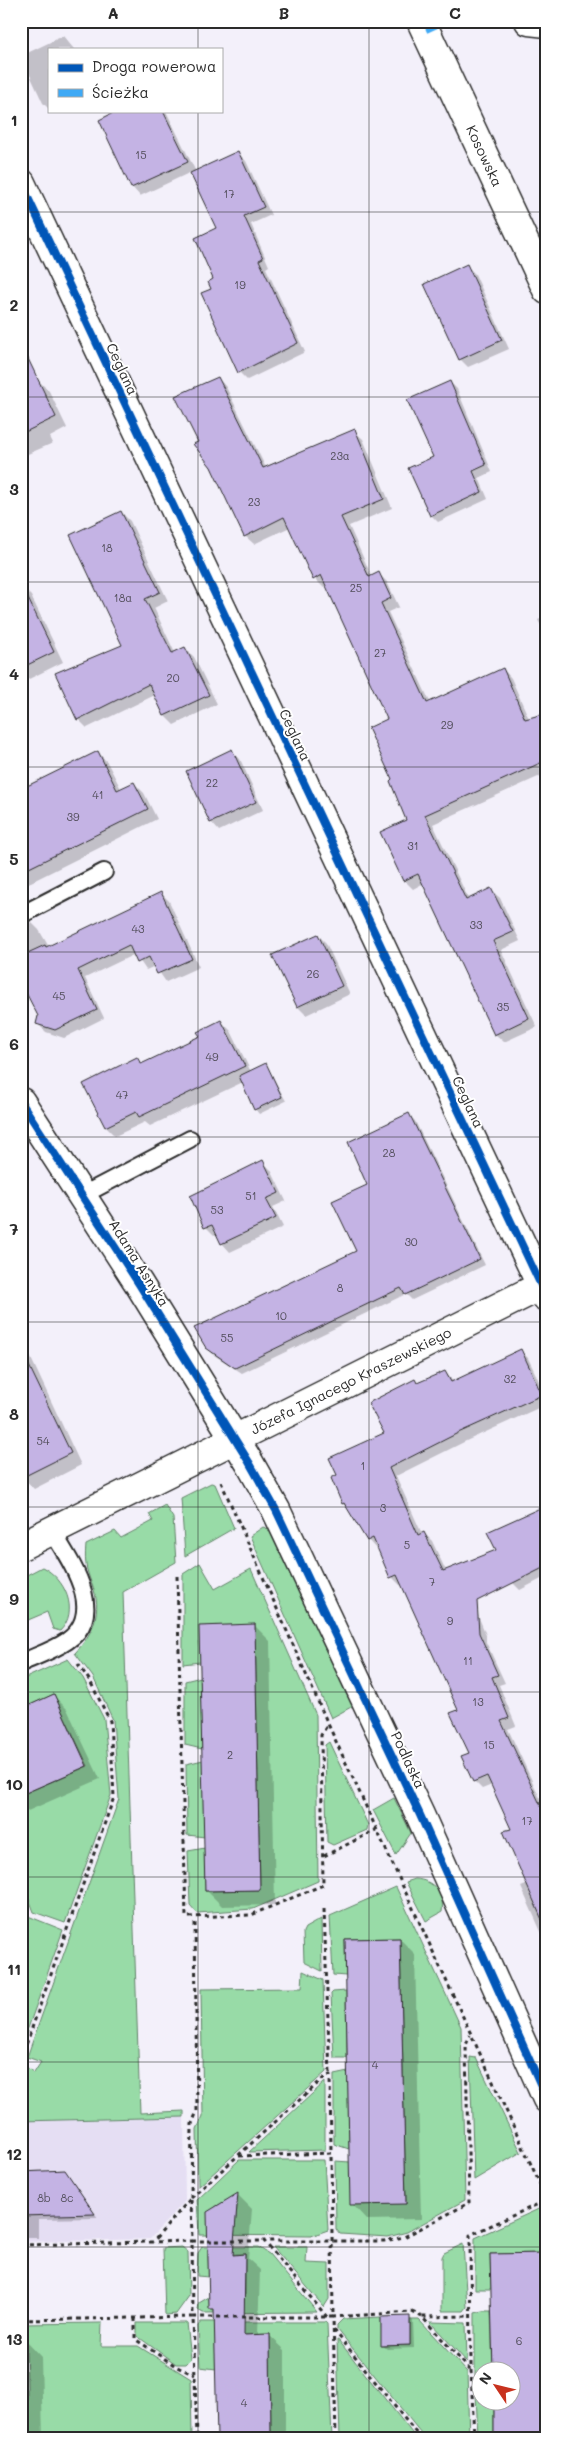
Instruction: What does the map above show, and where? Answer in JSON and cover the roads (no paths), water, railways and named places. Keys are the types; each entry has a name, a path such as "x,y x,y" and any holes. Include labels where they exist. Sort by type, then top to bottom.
{"street":[{"path":"529,21 547,23"},
{"name":"Kosowska","path":"431,24 547,290"},
{"name":"Ceglana","path":"21,183 545,1289"},
{"name":"Adama Asnyka","path":"21,1102 139,1284 234,1439"},
{"name":"Józefa Ignacego Kraszewskiego","path":"21,1546 234,1439 545,1289"},
{"name":"Podlaska","path":"234,1439 276,1510 420,1815 547,2099"}],"lane":[{"path":"21,915 104,872"},
{"path":"82,1196 190,1139"},
{"path":"21,1662 64,1642 82,1624 87,1606 85,1594 52,1531"}]}
